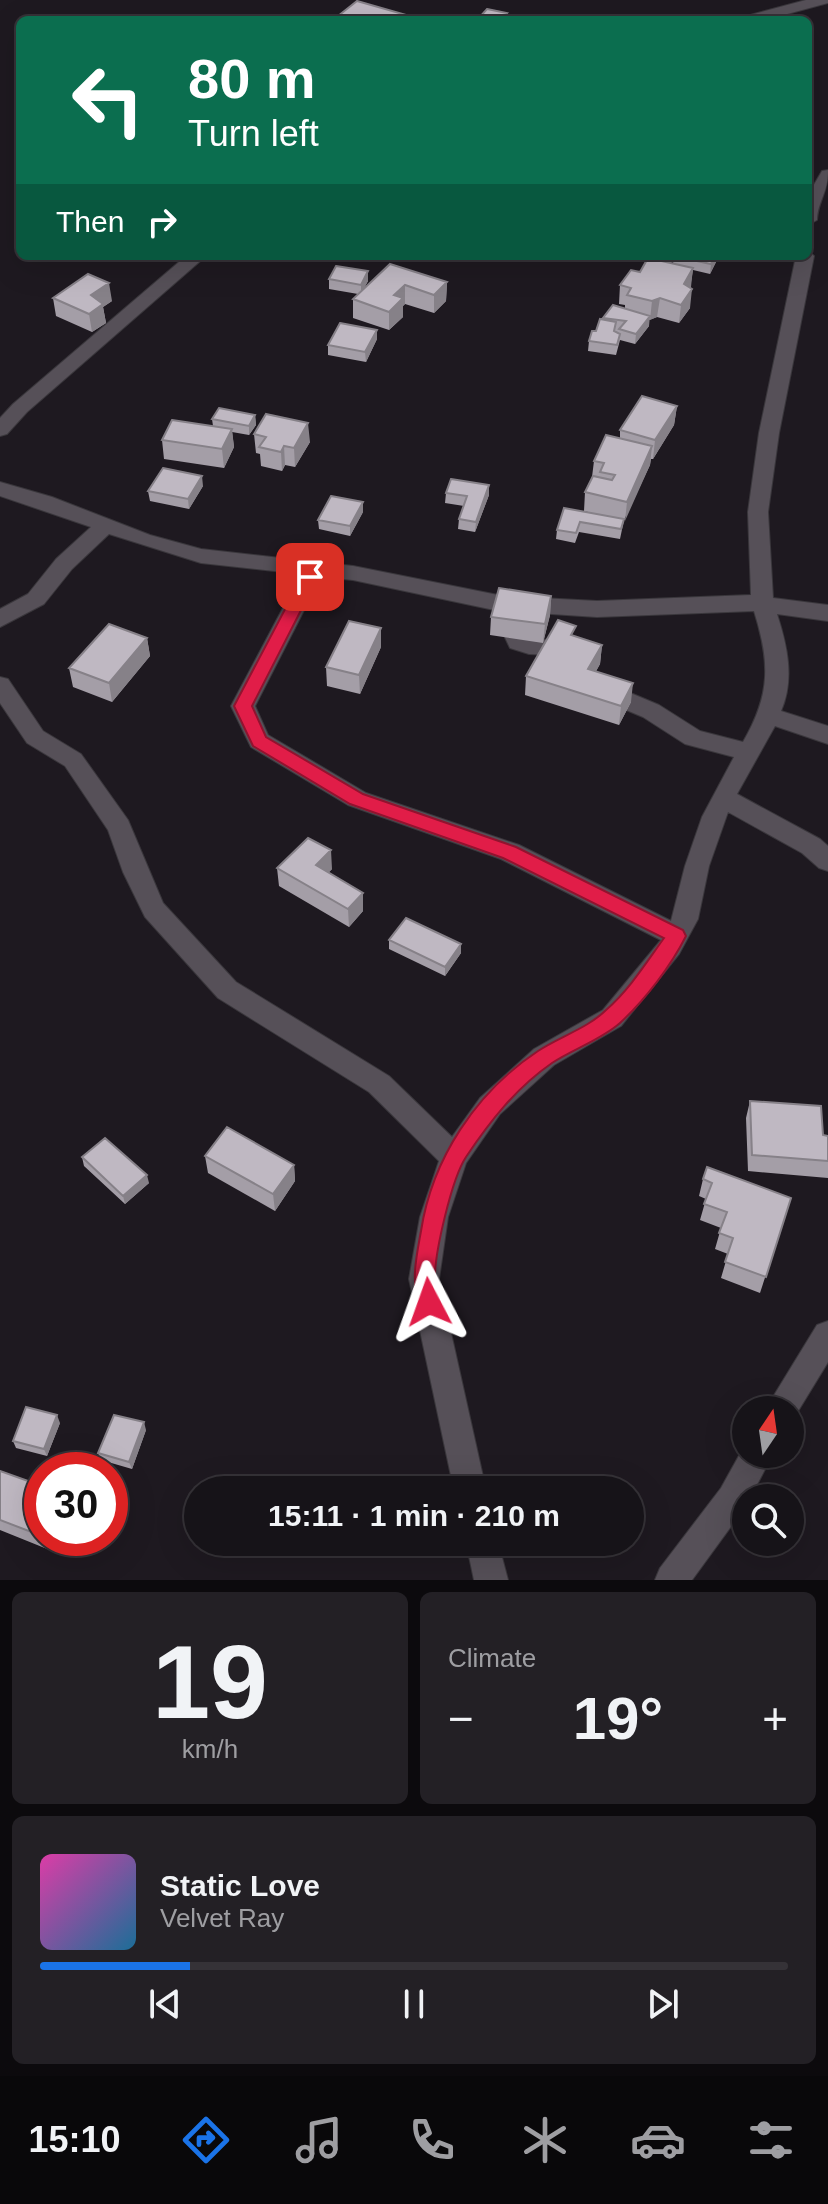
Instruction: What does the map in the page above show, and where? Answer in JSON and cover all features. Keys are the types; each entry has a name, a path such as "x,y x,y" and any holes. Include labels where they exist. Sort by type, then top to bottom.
{"street":[{"path":"763,16 823,0"},
{"path":"812,204 828,175"},
{"path":"0,430 20,408 192,260"},
{"path":"467,1476 424,1279 434,1217 454,1157 490,1106 544,1057 612,1018 646,979 676,936 685,919 697,866 723,798 774,701 778,652 763,604 757,545 758,512 769,433 804,260"},
{"path":"0,489 201,556 353,573 511,604 597,609 763,604 828,613"},
{"path":"0,619 36,599 64,564 105,526"},
{"path":"310,577 243,706 259,741 357,799 510,852 676,936"},
{"path":"511,604 510,621 518,642 529,646 557,647 564,651 577,674 593,687 651,711 693,738 749,752"},
{"path":"0,685 35,737 73,760 119,827 135,872 154,910 227,990 379,1084 454,1157"},
{"path":"768,715 828,735"},
{"path":"723,798 811,846 828,861"},
{"path":"790,1396 828,1335"},
{"path":"672,1580 732,1499 749,1468"},
{"path":"485,1556 491,1580"}],"building":[{"path":"357,1 410,16 338,16"},
{"path":"487,9 507,13 504,16 481,16"},
{"path":"647,260 693,268 684,284 692,289 681,305 660,298 652,301 627,295 631,288 620,285 631,270 640,272"},
{"path":"692,260 713,260 711,264"},
{"path":"390,264 447,282 434,295 405,285 394,295 403,298 389,312 353,299"},
{"path":"336,266 368,271 361,285 329,279"},
{"path":"88,274 109,283 91,295 103,304 89,314 53,298"},
{"path":"613,305 650,316 636,334 619,329 626,321 603,318"},
{"path":"600,319 616,322 614,331 620,334 617,345 589,341"},
{"path":"340,323 377,330 365,352 328,345"},
{"path":"642,396 677,406 655,440 620,430"},
{"path":"219,408 255,415 249,426 212,419"},
{"path":"266,414 308,423 294,448 284,446 281,452 259,447 266,437 254,434"},
{"path":"172,420 232,429 222,449 162,440"},
{"path":"606,435 652,446 627,502 585,492 593,476 612,480 615,475 600,472 604,463 594,461"},
{"path":"163,468 202,476 188,499 148,491"},
{"path":"451,479 489,485 476,522 459,519 467,496 446,493"},
{"path":"331,496 363,502 350,526 318,520"},
{"path":"564,508 624,519 621,529 580,522 576,533 557,530"},
{"path":"499,588 551,596 545,624 491,617"},
{"path":"558,620 576,626 571,635 602,645 588,669 633,683 621,706 526,676"},
{"path":"349,621 381,628 359,675 326,667"},
{"path":"109,624 147,638 109,683 69,668"},
{"path":"308,838 331,850 316,865 363,893 348,909 277,868"},
{"path":"406,918 461,944 445,967 389,940"},
{"path":"750,1101 821,1106 823,1135 828,1136 828,1161 752,1155"},
{"path":"227,1127 294,1165 273,1194 205,1156"},
{"path":"105,1138 147,1175 123,1196 82,1157"},
{"path":"707,1167 791,1198 766,1277 725,1262 733,1238 719,1233 727,1212 704,1204 712,1183 703,1179"},
{"path":"26,1407 57,1415 44,1449 13,1441"},
{"path":"114,1415 144,1422 129,1462 128,1452 98,1452"},
{"path":"0,1471 24,1480 24,1529 0,1520"}],"route":[{"path":"310,577 243,706 259,741 357,799 510,852 676,936 646,979 612,1018 544,1057 513,1082 490,1106 454,1157 434,1217 424,1279 429,1302"}]}
